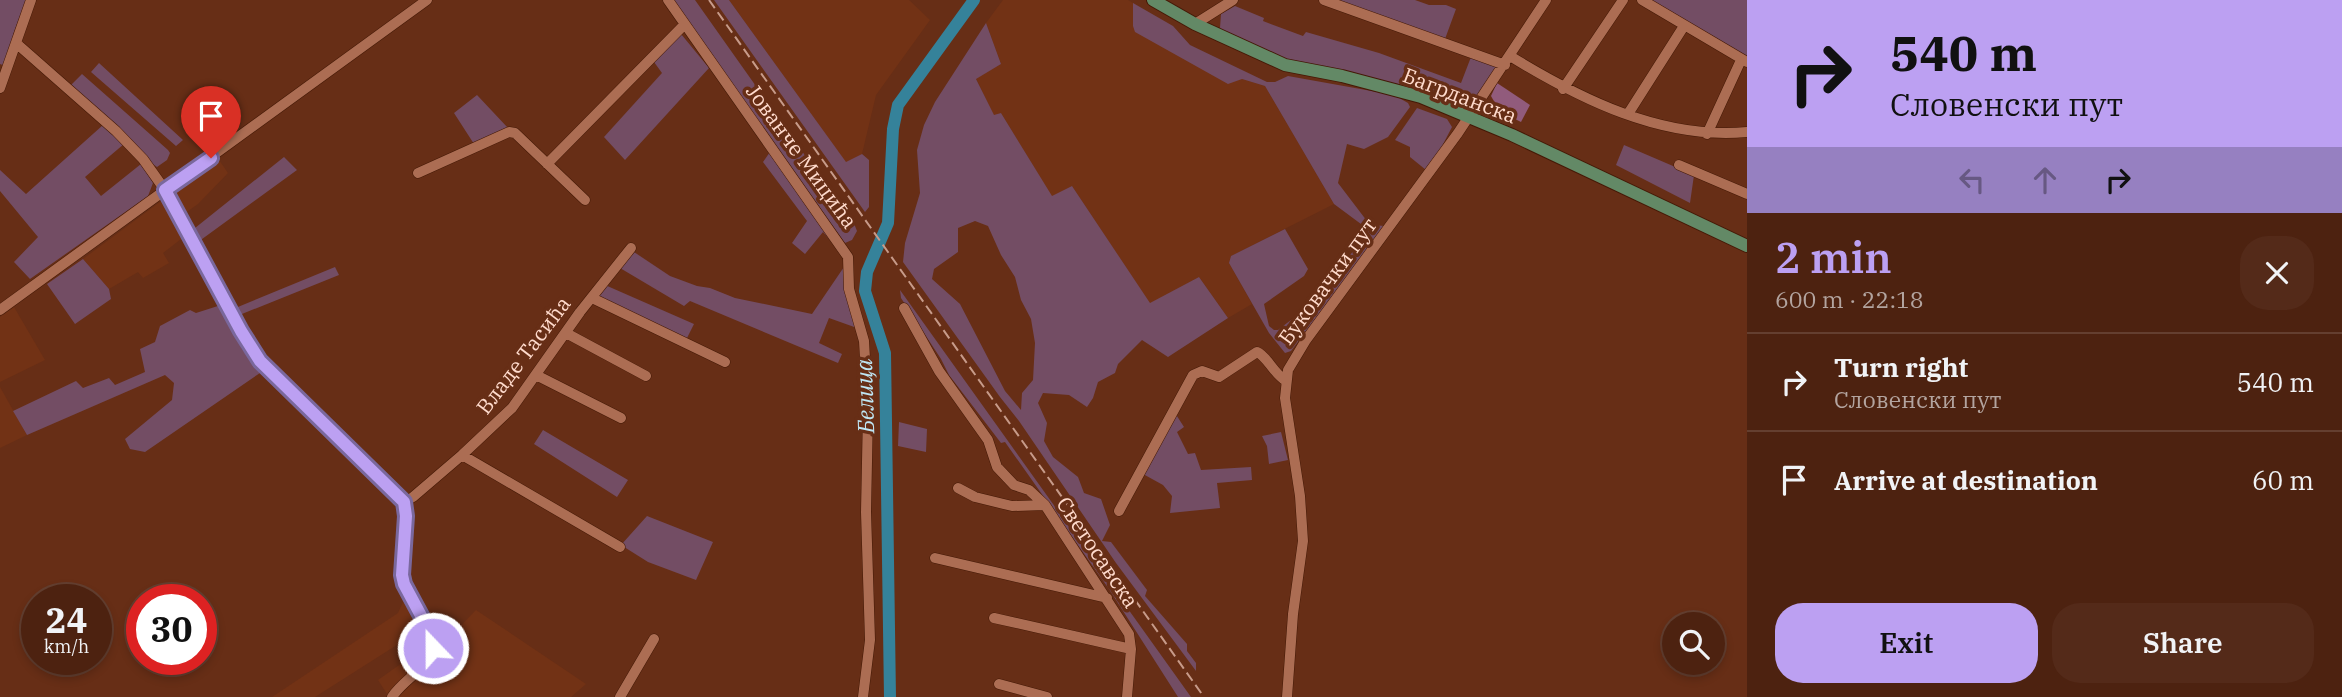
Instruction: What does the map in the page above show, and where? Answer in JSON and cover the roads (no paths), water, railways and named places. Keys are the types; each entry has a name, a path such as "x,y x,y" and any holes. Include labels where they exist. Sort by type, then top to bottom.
{"main road":[{"name":"Багрданска","path":"1153,0 1195,24 1285,65 1416,95 1747,246"}],"street":[{"path":"0,88 31,0"},
{"path":"0,310 427,0"},
{"name":"Јованче Мицића","path":"668,0 848,257 849,289 864,341 868,412 866,512 870,640 863,697"},
{"path":"1195,24 1233,0"},
{"path":"1324,0 1507,60 1563,89 1628,114 1707,134 1747,132"},
{"name":"Буковачки пут","path":"1287,697 1293,614 1303,541 1300,496 1284,409 1288,370 1306,340 1468,117 1546,0"},
{"path":"1563,89 1623,0"},
{"path":"1642,0 1744,61 1707,134"},
{"path":"547,164 684,25"},
{"path":"1628,114 1684,26"},
{"path":"16,43 116,131 143,159 165,190 260,361 404,502 406,516 402,575 404,584 433,638 433,648 425,665 399,687 392,697"},
{"path":"418,173 509,132 515,133 585,200"},
{"path":"1679,165 1747,194"},
{"name":"Владе Тасића","path":"404,502 462,455 512,408 631,248"},
{"path":"592,298 725,362"},
{"name":"Светосавска","path":"904,308 939,371 988,440 997,467 1014,485 1029,490 1045,505 1129,634 1131,649 1127,697"},
{"path":"566,333 646,376"},
{"path":"1119,511 1193,375 1202,371 1219,377 1260,353 1273,371 1286,381"},
{"path":"536,375 621,418"},
{"path":"462,455 620,547"},
{"path":"958,488 975,497 1012,506 1045,505"},
{"path":"935,558 1107,598"},
{"path":"994,618 1131,649"},
{"path":"620,697 654,639"},
{"path":"999,684 1047,697"}],"waterway":[{"name":"Белица","path":"890,697 885,353 865,291 867,272 888,223 893,129 898,105 974,0"}],"railway":[{"path":"709,0 1204,697"}]}
